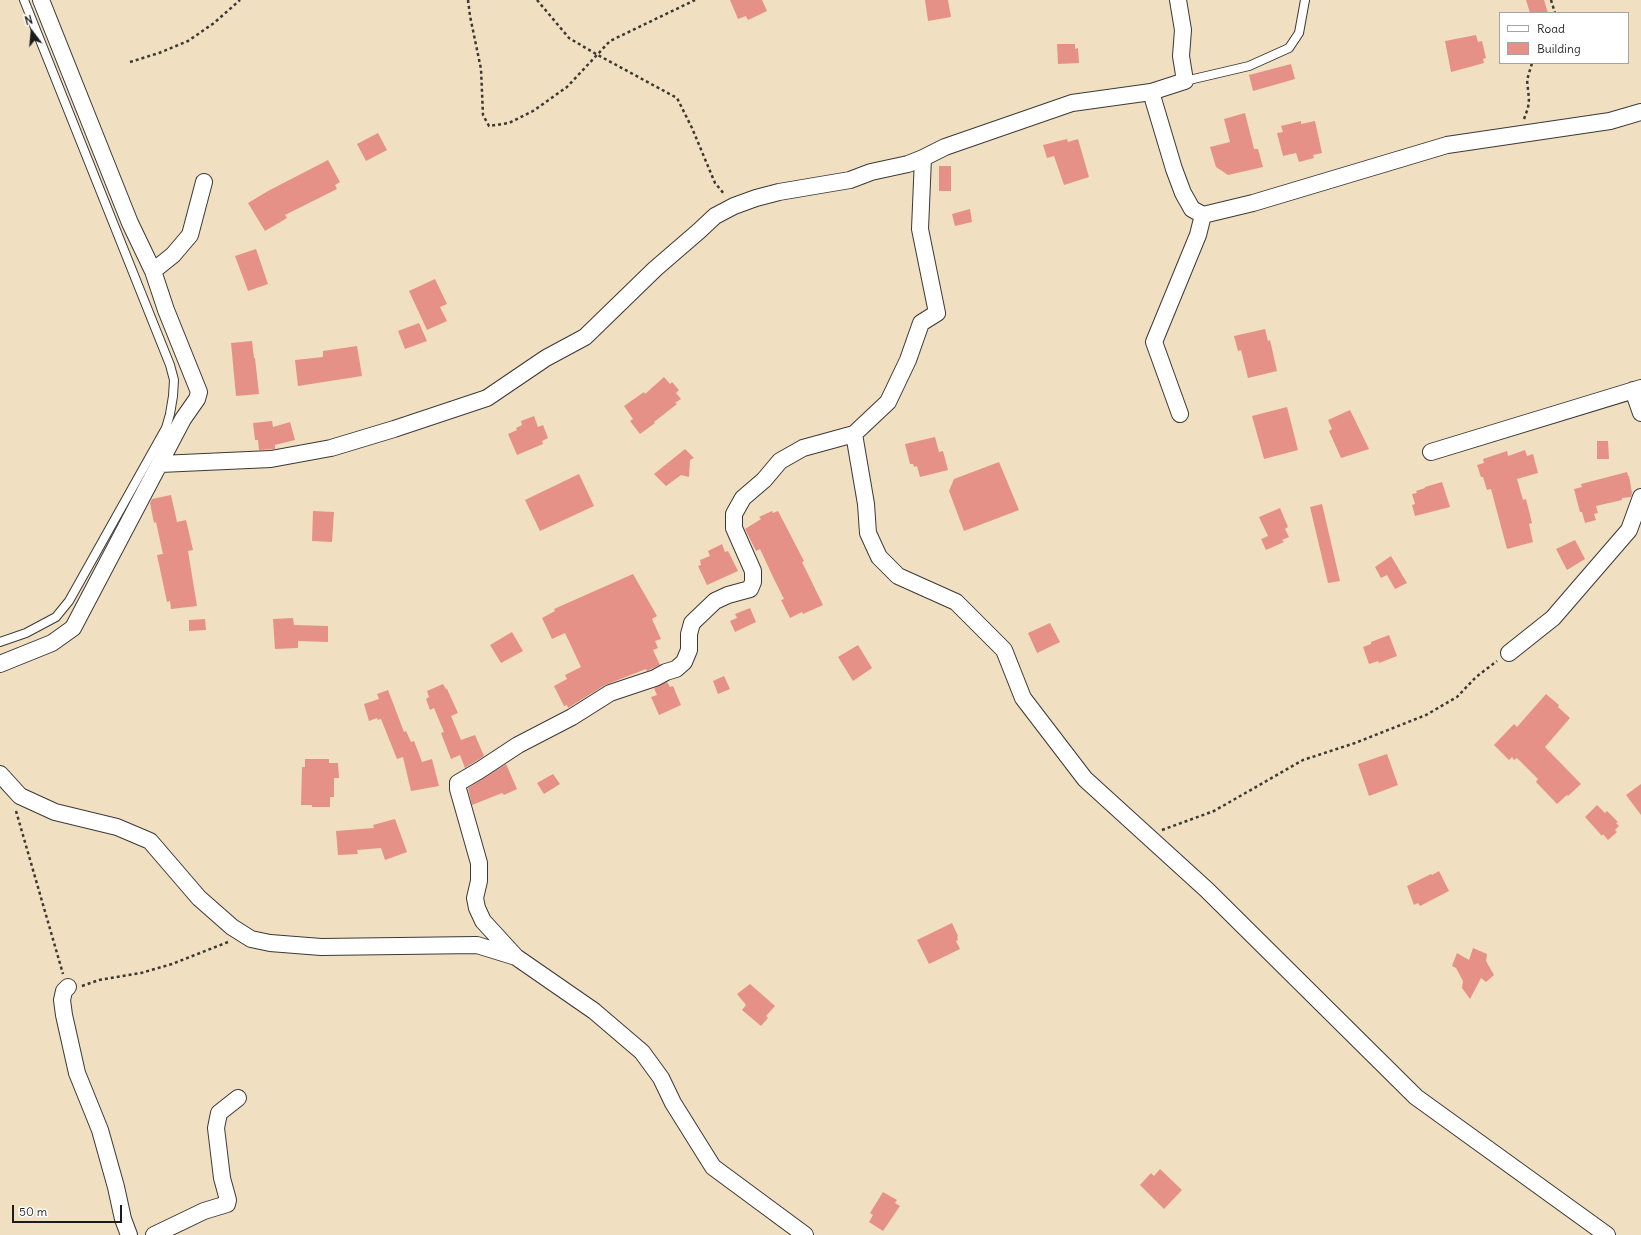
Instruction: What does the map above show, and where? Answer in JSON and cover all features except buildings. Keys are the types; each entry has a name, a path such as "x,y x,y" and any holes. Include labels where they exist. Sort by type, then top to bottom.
{"street":[{"path":"0,664 52,643 73,628 183,419 197,399 199,392 166,310 153,270 130,223 41,0"},
{"path":"160,464 271,459 331,448 487,398 546,358 585,337 655,268 715,216 734,206 780,192 850,180 871,172 908,164 945,147 1072,103 1151,92 1184,81 1181,56 1184,30 1178,0"},
{"path":"1151,92 1174,169 1183,193 1192,209 1203,214 1252,203 1447,145 1610,121 1641,112"},
{"path":"805,1235 713,1167 673,1103 661,1078 642,1052 594,1011 516,957 482,921 475,898 479,882 479,862 458,789 458,782 480,770 518,745 572,717 610,693 655,678 676,669 684,662 689,650 689,634 692,623 715,601 728,595 750,589 753,582 753,571 734,528 734,514 743,498 764,480 780,461 803,448 854,434 888,402 908,360 921,323 937,313 920,229 923,158"},
{"path":"153,270 173,255 190,235 204,182"},
{"path":"1180,414 1154,342 1198,235 1203,214"},
{"path":"1431,452 1637,389 1641,413"},
{"path":"854,434 866,504 868,533 878,557 898,576 956,602 1004,650 1023,698 1086,779 1207,890 1416,1097 1607,1235"},
{"path":"1509,653 1553,618 1582,582 1629,530 1641,497"},
{"path":"4,779 20,796 55,812 117,827 150,841 199,898 232,927 251,938 270,943 321,948 477,945 516,957"},
{"path":"68,986 64,991 62,1000 77,1073 100,1130 116,1187 123,1219 129,1235"},
{"path":"154,1235 204,1210 226,1204 228,1200 222,1178 216,1128 219,1113 238,1098"}],"lane":[{"path":"0,642 26,633 56,617 69,602 166,428 174,396 174,380 170,365 24,0"},
{"path":"1184,81 1249,66 1289,48 1299,33 1305,0"}],"path":[{"path":"130,62 159,53 188,41 214,23 240,0"},
{"path":"468,0 481,69 483,115 489,126 509,123 533,110 567,86 610,41 695,0"},
{"path":"537,0 569,38 677,98 692,128 715,183 734,206"},
{"path":"1551,0 1555,12"},
{"path":"1518,134 1528,108 1529,92 1527,80 1532,64"},
{"path":"1146,834 1167,829 1214,811 1303,760 1355,743 1426,715 1457,697 1476,677 1509,653"},
{"path":"4,779 58,959 68,986 73,988 99,980 141,973 172,964 230,942 251,938"}]}
